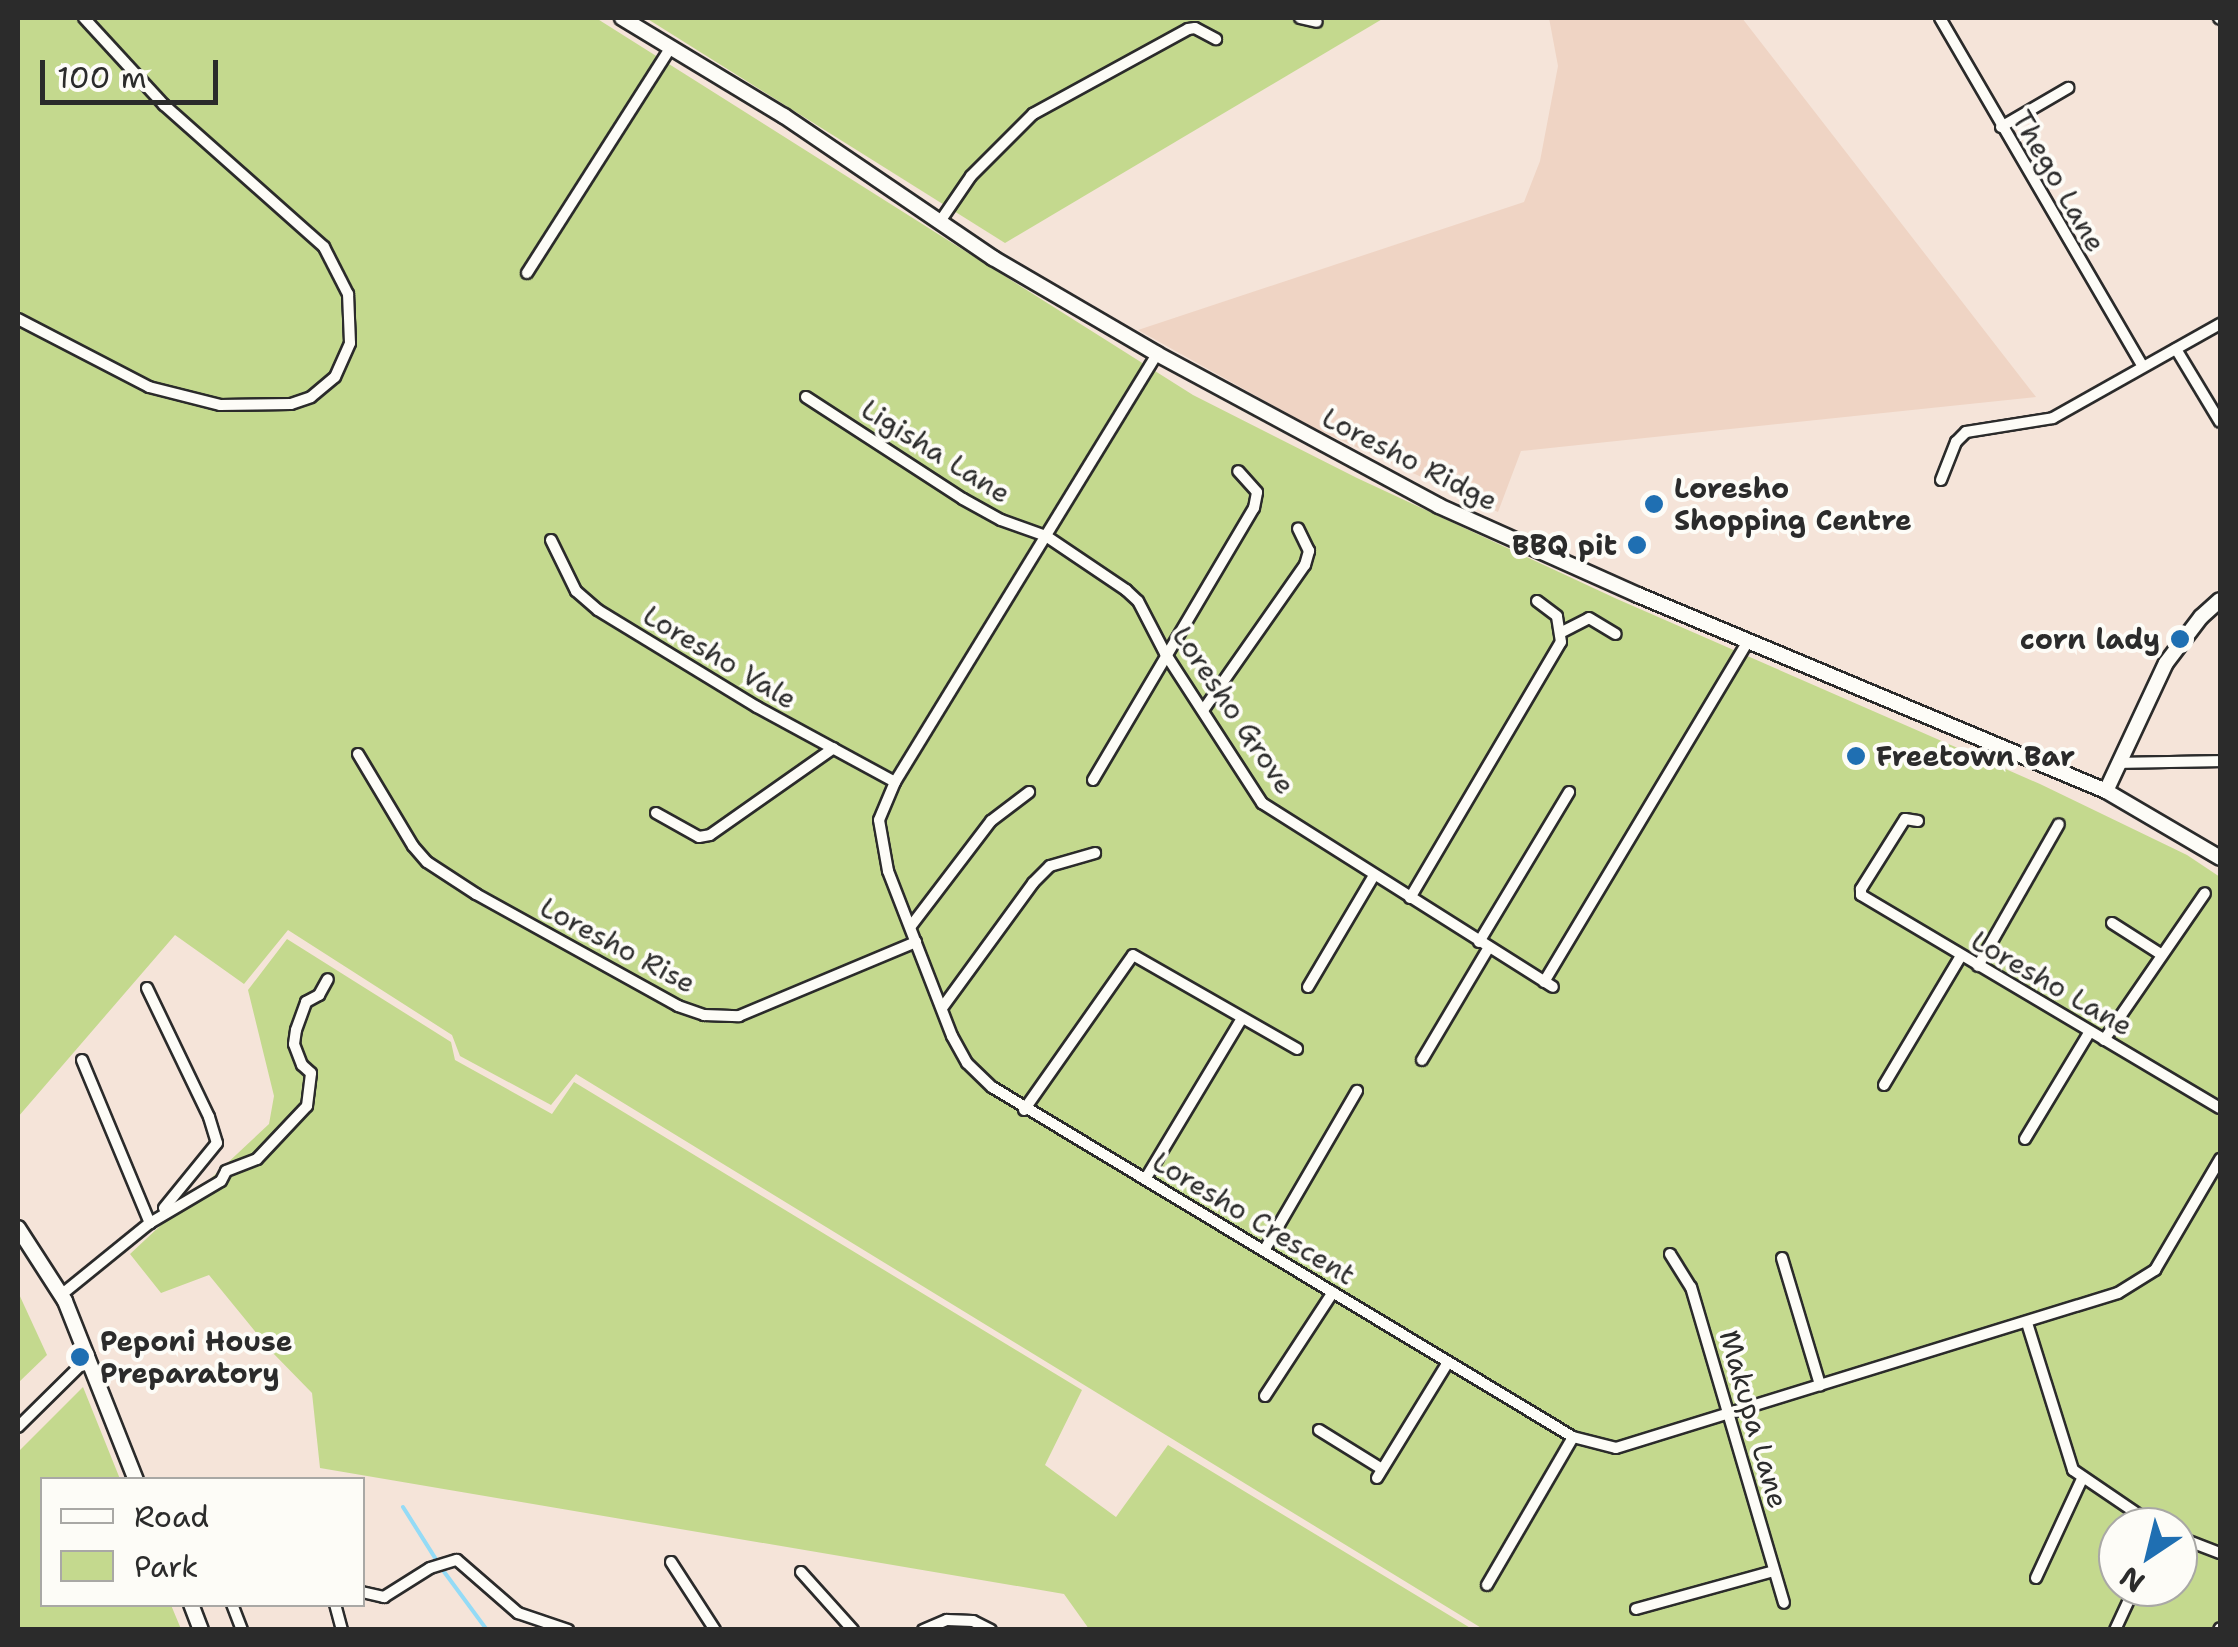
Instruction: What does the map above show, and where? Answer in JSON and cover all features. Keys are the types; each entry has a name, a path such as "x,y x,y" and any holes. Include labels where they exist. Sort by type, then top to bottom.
{"main road":[{"name":"Loresho Ridge","path":"622,18 941,220 993,258 1158,354 1439,506 1748,642 2106,792 2220,858"},
{"path":"2106,792 2166,663 2191,629 2220,600"},
{"path":"18,1228 62,1295 135,1477"}],"street":[{"path":"18,319 149,387 220,405 290,404 311,397 335,377 350,342 348,294 324,247 164,105 84,18"},
{"path":"1300,18 1317,22"},
{"name":"Thego Lane","path":"1940,18 2142,365"},
{"path":"941,220 971,176 1033,114 1188,29 1195,28 1216,39"},
{"path":"527,274 672,48"},
{"path":"2000,126 2068,88"},
{"path":"1941,480 1956,442 1966,432 2052,418 2088,402 2142,365 2220,324"},
{"path":"2176,349 2220,422"},
{"name":"Loresho Crescent","path":"1158,354 894,782 879,820 888,871 967,1063 1024,1110 1146,1178 1573,1437 1593,1444 1625,1447 2097,1302 2156,1270 2220,1159"},
{"name":"Ligisha Lane","path":"806,397 963,499 1001,520 1046,536"},
{"path":"1093,780 1254,508 1257,492 1238,472"},
{"path":"1204,708 1305,565 1309,551 1298,528"},
{"name":"Loresho Grove","path":"1046,536 1138,601 1165,654 1204,708 1262,804 1549,985 1748,642"},
{"name":"Loresho Vale","path":"551,540 584,599 757,707 894,782"},
{"path":"1537,601 1556,616 1562,632"},
{"path":"1410,898 1531,696 1562,632 1589,618 1616,634"},
{"path":"656,813 699,837 710,836 834,748"},
{"name":"Loresho Rise","path":"358,754 413,846 427,862 476,894 678,1006 704,1015 739,1016 916,942"},
{"path":"2120,763 2220,760"},
{"path":"911,926 991,821 1028,792"},
{"path":"1422,1060 1569,792"},
{"name":"Loresho Lane","path":"1918,821 1905,820 1861,889 1862,895 2220,1108"},
{"path":"1978,966 2060,824"},
{"path":"942,1008 1033,882 1050,866 1095,853"},
{"path":"1308,987 1373,877"},
{"path":"2104,1040 2205,893"},
{"path":"2112,923 2162,955"},
{"path":"1024,1110 1133,955 1297,1049"},
{"path":"1884,1085 1961,956"},
{"path":"62,1295 150,1223 218,1183 226,1171 257,1159 307,1106 312,1073 302,1065 294,1044 296,1030 306,1002 319,995 328,979"},
{"path":"147,988 210,1117 217,1143 150,1223"},
{"path":"1146,1178 1241,1020"},
{"path":"2025,1139 2090,1033"},
{"path":"82,1060 150,1223"},
{"path":"1265,1250 1358,1091"},
{"name":"Makupa Lane","path":"1670,1254 1691,1286 1784,1603"},
{"path":"1782,1258 1820,1385"},
{"path":"1265,1396 1333,1292"},
{"path":"2027,1323 2068,1462 2082,1480 2125,1507"},
{"path":"18,1428 88,1357"},
{"path":"1319,1430 1380,1474 1448,1362"},
{"path":"1487,1586 1573,1437"},
{"path":"2036,1578 2082,1480"},
{"path":"365,1594 371,1598 384,1597 430,1568 457,1560 518,1612 568,1630"},
{"path":"671,1562 715,1630"},
{"path":"1636,1609 1774,1570"},
{"path":"801,1572 853,1630"},
{"path":"2115,1630 2125,1607"},
{"path":"923,1630 947,1620 974,1621 990,1630"}],"shaded area":[{"path":"1549,18 1742,18 2036,397 1521,451 1498,512 1310,426 1138,330 1524,202 1540,161 1558,66"}],"green space":[{"path":"18,18 596,18 1193,395 1357,478 1617,599 2040,784 2187,855 2220,877 2220,1629 1483,1629 576,1074 551,1105 460,1056 452,1035 288,930 244,984 175,935 18,1117"},
{"path":"646,18 1384,18 1005,243"},
{"path":"287,939 451,1042 455,1060 552,1114 574,1082 1082,1390 1045,1465 1116,1517 1168,1445 1472,1629 1089,1629 1064,1594 320,1468 312,1393 271,1351 209,1275 161,1293 130,1254 269,1124 274,1096 248,990"},
{"path":"18,1292 47,1355 18,1383"},
{"path":"83,1387 119,1477 40,1477 40,1607 172,1607 181,1629 18,1629 18,1452"}],"waterway":[{"path":"403,1507 437,1561"},
{"path":"442,1569 487,1630"}],"place":[{"name":"Loresho Shopping Centre","path":"1654,504"},
{"name":"BBQ pit","path":"1637,545"},
{"name":"corn lady","path":"2180,639"},
{"name":"Freetown Bar","path":"1856,756"},
{"name":"Peponi House Preparatory","path":"80,1357"}]}
